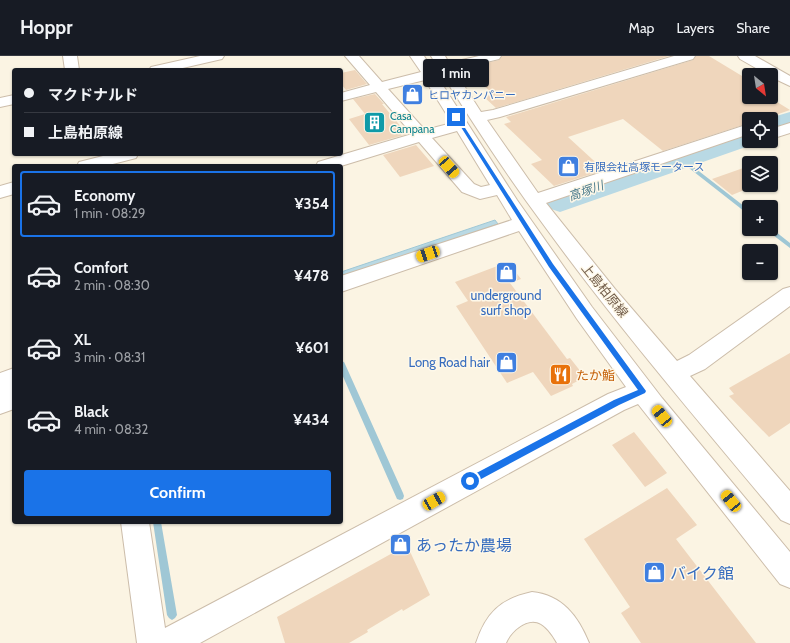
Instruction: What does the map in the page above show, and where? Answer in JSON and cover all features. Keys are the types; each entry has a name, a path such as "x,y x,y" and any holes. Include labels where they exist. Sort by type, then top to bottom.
{"street":[{"path":"70,56 72,68"},
{"path":"165,68 216,56"},
{"path":"352,56 468,188 480,192 501,188"},
{"name":"上島柏原線","path":"418,56 437,66 470,122 501,188 574,298 643,391 790,574"},
{"path":"343,96 412,78 437,66 461,65 494,56"},
{"path":"331,164 688,56"},
{"path":"745,56 790,82"},
{"path":"0,103 12,100"},
{"path":"778,119 790,115"},
{"name":"上島柏原線","path":"470,122 539,206 603,289 790,511"},
{"path":"778,132 790,128"},
{"path":"539,206 742,132"},
{"path":"539,206 742,144"},
{"path":"92,164 122,156"},
{"path":"0,192 12,189"},
{"path":"452,230 493,216 520,217"},
{"path":"343,283 501,229 520,217"},
{"path":"673,373 697,362 790,295"},
{"path":"0,383 12,379"},
{"path":"169,643 616,402 643,391"},
{"path":"0,403 12,399"},
{"path":"135,524 152,643"},
{"path":"491,643 492,634 500,624 523,609 536,607 548,611 560,620 574,643"}],"water":[{"path":"495,220 498,224 343,277 343,271"}],"building":[{"path":"502,56 669,56 496,108 484,97 493,94 480,82 486,80 471,67 499,60"},
{"path":"696,56 709,56 742,76 742,104 778,104 778,103 790,110 778,114 778,112 742,112 742,125 663,151 623,119 568,137 604,170 554,186 531,164 542,160 504,124 511,122 506,117 693,60"},
{"path":"355,70 367,84 346,90 343,86 343,73"},
{"path":"375,94 407,134 369,145 349,119 365,114 353,99"},
{"path":"416,145 434,166 400,177 383,155"},
{"path":"742,168 742,191 732,195 712,179"},
{"path":"508,262 521,279 510,283 567,359 570,358 585,377 572,384 573,386 551,396 533,372 507,383 456,306 468,301 455,282"},
{"path":"790,353 790,423 769,437 729,396 734,394 729,388"},
{"path":"634,432 667,473 645,487 612,445"},
{"name":"バイク館","path":"667,488 697,525 676,539 756,643 641,643 621,613 630,607 584,539"},
{"path":"407,545 430,595 403,611 402,609 367,630 368,632 349,643 285,643 277,617"}],"waterway":[{"name":"高塚川","path":"778,125 790,121"},
{"name":"高塚川","path":"560,200 742,137"},
{"path":"691,167 742,207"},
{"path":"777,236 790,246"},
{"path":"343,368 400,496"},
{"path":"157,524 172,615"}],"place":[{"name":"ヒロヤカンパニー","path":"412,95"},
{"name":"Casa Campana","path":"374,122"},
{"name":"有限会社高塚モータース","path":"568,167"},
{"name":"underground surf shop","path":"506,273"},
{"name":"Long Road hair","path":"506,362"},
{"name":"たか鮨","path":"560,375"},
{"name":"あったか農場","path":"401,545"},
{"name":"バイク館","path":"655,573"}],"route":[{"path":"456,117 551,265 643,391 616,402 470,481"}]}
